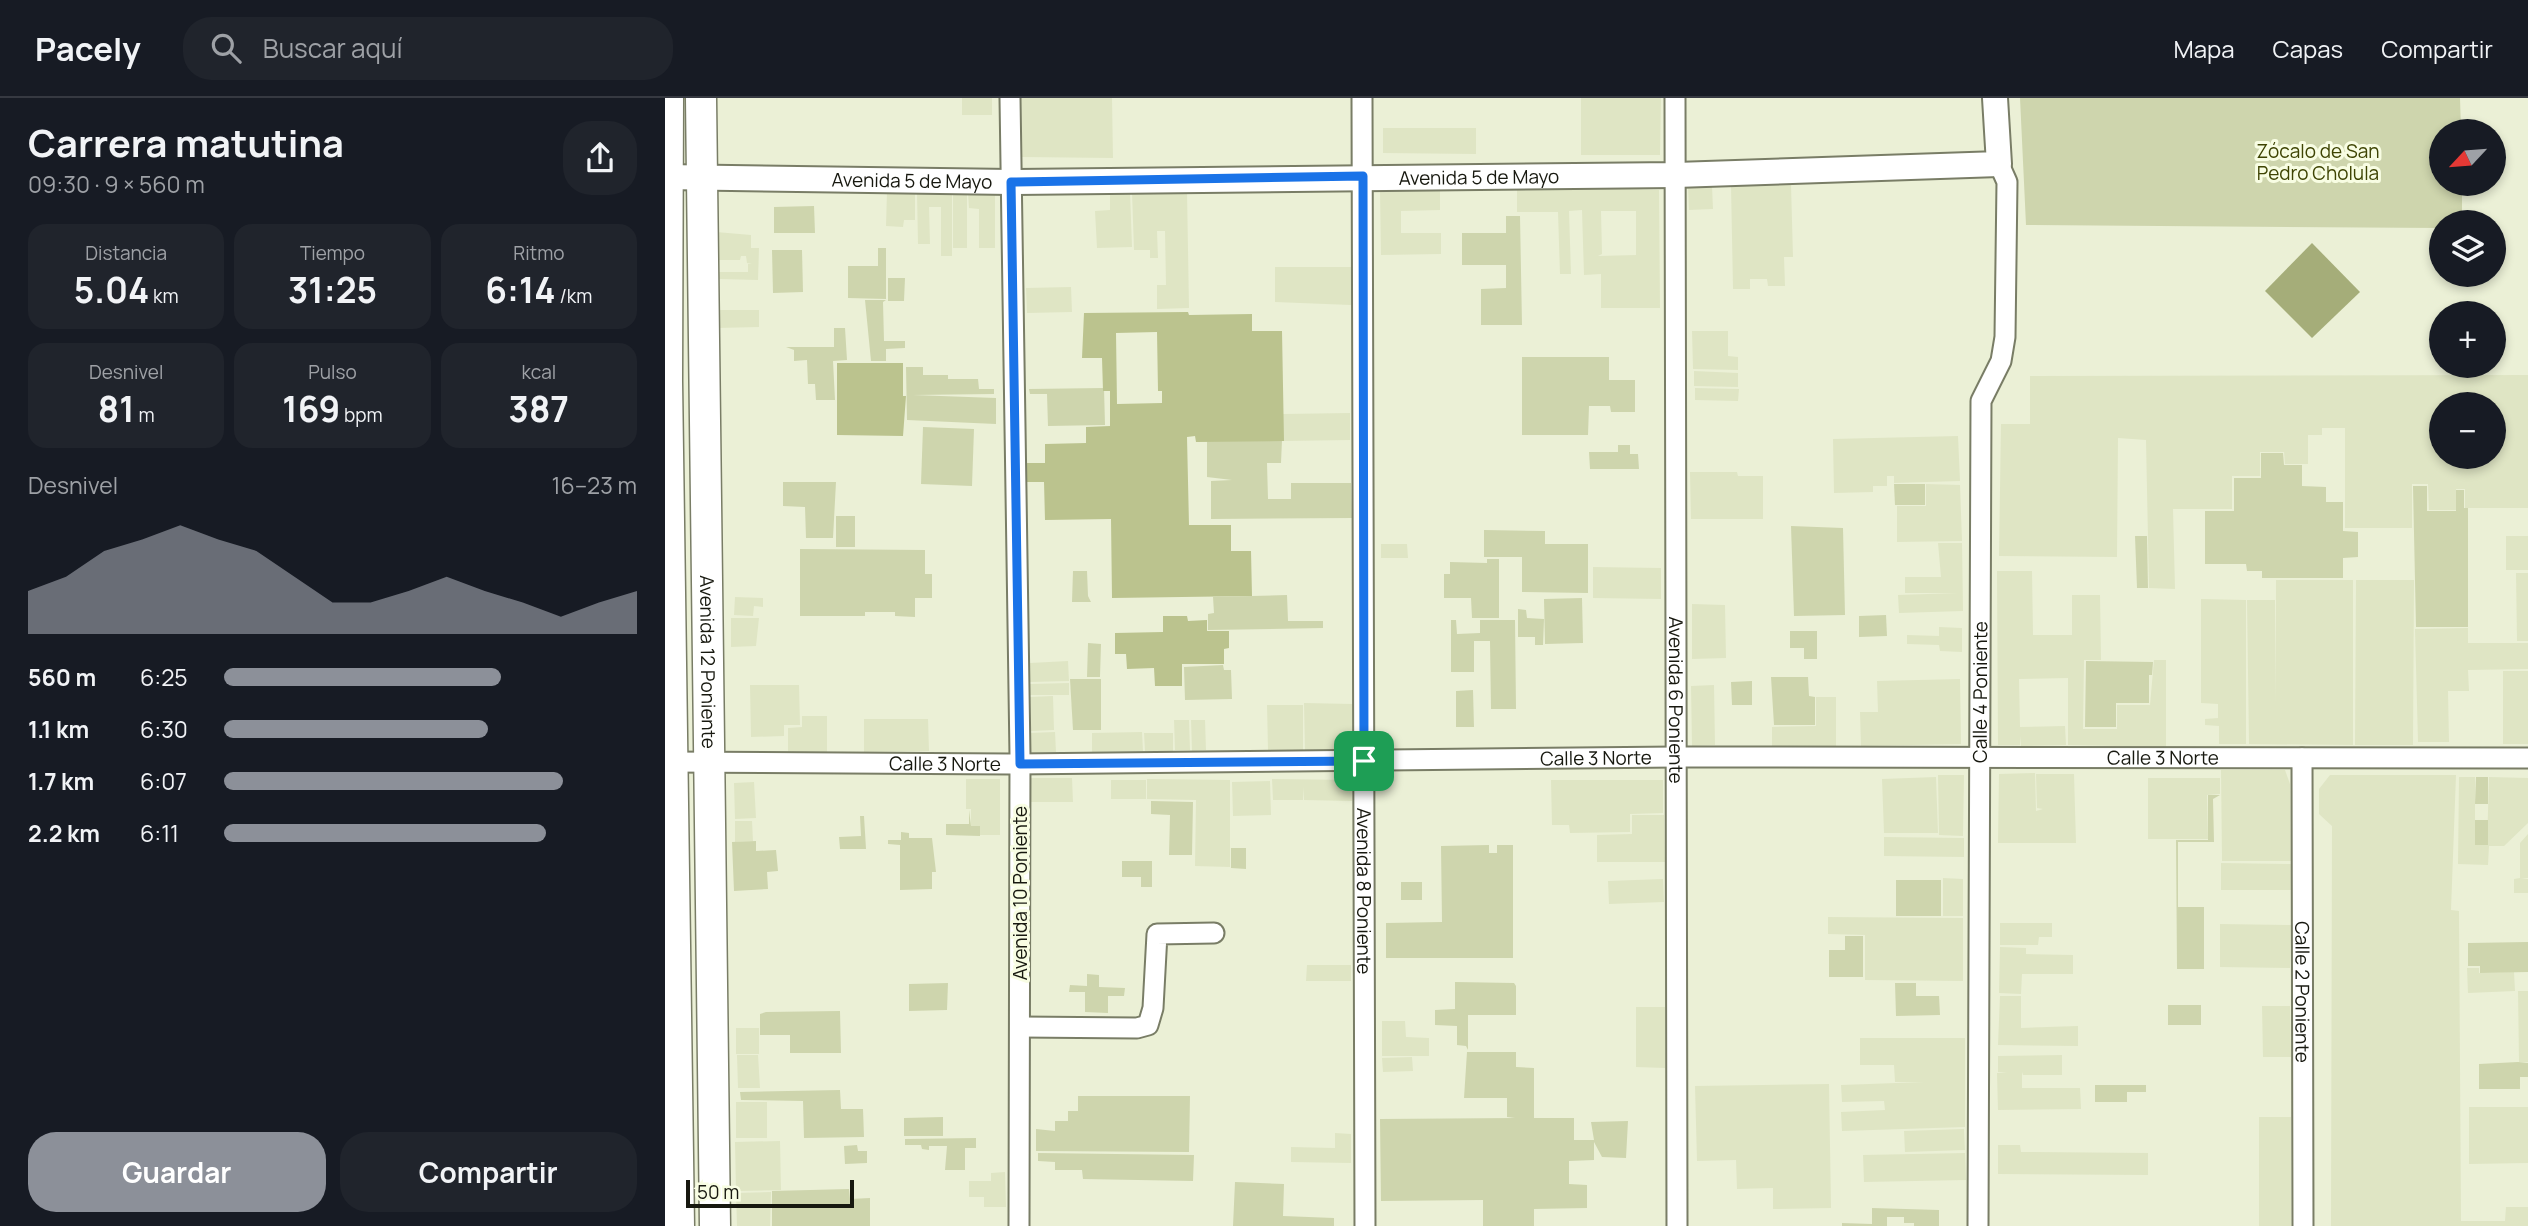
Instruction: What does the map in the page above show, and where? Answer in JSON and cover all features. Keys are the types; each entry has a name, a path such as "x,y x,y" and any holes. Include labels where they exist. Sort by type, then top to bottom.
{"main road":[{"name":"Avenida 12 Poniente","path":"668,98 666,382 670,1056 672,1191 679,1226"},
{"name":"Avenida 12 Poniente","path":"701,98 715,1226"}],"street":[{"name":"Avenida 10 Poniente","path":"1010,98 1020,764 1019,1226"},
{"name":"Avenida 8 Poniente","path":"1362,98 1365,1226"},
{"name":"Avenida 6 Poniente","path":"1675,98 1677,1226"},
{"path":"1995,98 1999,164"},
{"name":"Avenida 5 de Mayo","path":"666,177 1011,182 1363,176 1676,175 1999,164"},
{"name":"Calle 4 Poniente","path":"1978,1226 1981,401 2001,361 2005,337 2007,182 1999,164"},
{"name":"Calle 3 Norte","path":"668,762 1020,764 1676,757 2528,758"},
{"name":"Calle 2 Poniente","path":"2302,758 2303,1226"},
{"path":"1021,1027 1137,1028 1148,1025 1153,1008 1157,934 1214,933"}],"shaded area":[{"path":"962,98 992,98 992,115 962,115"},
{"path":"1021,98 1112,98 1113,158 1022,157"},
{"path":"1581,98 1661,98 1660,155 1581,155"},
{"path":"1383,128 1476,128 1476,154 1383,153"},
{"path":"1731,185 1791,185 1793,257 1784,257 1785,286 1768,286 1767,279 1750,279 1750,289 1733,289"},
{"path":"1712,186 1713,209 1689,210 1688,187"},
{"path":"1440,189 1440,210 1401,211 1401,233 1441,233 1441,254 1381,255 1380,190"},
{"path":"1517,190 1659,190 1660,308 1601,308 1601,274 1584,275 1582,210 1569,211 1571,274 1560,274 1558,212 1517,212","holes":["1601,211 1636,211 1636,255 1598,256 1602,254"]},
{"path":"1187,191 1189,308 1157,309 1157,285 1166,285 1165,231 1157,231 1158,258 1150,258 1150,250 1134,250 1132,192"},
{"path":"887,192 915,193 915,220 904,220 903,227 886,226"},
{"path":"917,192 952,192 952,256 941,256 941,207 929,207 930,244 918,244"},
{"path":"953,192 967,192 967,248 953,248"},
{"path":"1130,192 1132,247 1097,248 1095,211 1110,210 1110,193"},
{"path":"968,193 995,193 995,248 979,248 979,209 969,208"},
{"path":"716,232 751,235 751,248 759,248 758,280 719,279 719,272 748,272 748,264 752,264 747,263 746,256 741,256 740,260 719,260"},
{"path":"2312,243 2360,292 2312,338 2265,291"},
{"path":"1275,267 1351,267 1351,305 1275,302"},
{"path":"1071,287 1072,312 1027,313 1026,288"},
{"path":"717,310 759,310 759,327 717,328"},
{"path":"1084,313 1252,314 1252,331 1282,331 1284,441 1196,442 1195,436 1187,437 1189,525 1231,525 1231,551 1251,551 1252,596 1112,598 1111,519 1045,520 1044,482 1024,482 1024,463 1045,463 1045,444 1086,443 1086,427 1110,426 1110,391 1103,391 1102,358 1082,358","holes":["1157,332 1158,391 1162,391 1162,403 1117,404 1116,333"]},
{"path":"1692,331 1728,331 1728,356 1738,357 1738,370 1693,369"},
{"path":"837,363 903,363 903,396 906,396 903,436 837,435"},
{"path":"1694,371 1738,373 1738,387 1694,386"},
{"path":"2429,375 2429,378 2506,378 2506,375 2528,375 2528,508 2465,508 2465,489 2456,489 2456,510 2429,510 2428,484 2412,484 2412,528 2345,528 2345,428 2322,428 2322,435 2308,435 2308,464 2285,464 2284,452 2260,452 2260,476 2232,476 2232,509 2173,509 2175,589 2149,588 2146,440 2118,438 2117,557 1999,556 2001,424 2030,424 2030,376"},
{"path":"1695,388 1739,389 1738,401 1695,400"},
{"path":"1350,413 1350,440 1283,441 1283,414"},
{"path":"1958,436 1960,481 1894,483 1894,476 1887,476 1887,486 1873,486 1873,492 1834,493 1833,439"},
{"path":"1690,472 1737,472 1738,476 1763,476 1763,519 1691,519"},
{"path":"1926,484 1960,485 1962,541 1897,542 1897,506 1926,506"},
{"path":"2506,536 2528,536 2528,570 2506,570"},
{"path":"1938,543 1962,543 1963,611 1899,613 1898,595 1958,593 1905,593 1905,577 1941,577"},
{"path":"1381,544 1407,544 1408,558 1381,558"},
{"path":"1593,567 1661,568 1661,599 1593,598"},
{"path":"1997,571 2032,571 2033,635 2072,635 2072,595 2100,595 2101,660 2084,660 2083,729 2117,729 2117,705 2150,705 2154,660 2166,660 2166,747 2068,745 2068,678 2019,679 2020,727 2065,726 2066,745 2021,746 2020,736 2020,745 1998,745"},
{"path":"2516,573 2528,573 2528,641 2517,641"},
{"path":"2276,580 2353,580 2353,745 2249,744 2247,600 2275,600 2276,704"},
{"path":"2356,580 2414,580 2413,745 2355,745"},
{"path":"735,597 763,598 763,607 754,606 753,616 734,615"},
{"path":"2201,599 2246,600 2246,744 2219,744 2219,726 2205,725 2205,719 2218,718 2218,704 2201,703"},
{"path":"1692,604 1725,605 1726,658 1692,659"},
{"path":"1163,616 1187,616 1188,621 1207,620 1207,631 1229,631 1229,648 1224,649 1224,664 1182,664 1182,686 1155,686 1154,668 1127,669 1126,654 1115,654 1115,633 1163,632"},
{"path":"731,618 759,618 756,646 731,647"},
{"path":"1939,627 1962,628 1962,652 1940,651 1939,645 1907,644 1907,635 1939,636"},
{"path":"2468,628 2468,643 2528,643 2528,669 2468,670 2469,691 2448,691 2449,742 2418,742 2415,629"},
{"path":"1068,661 1069,681 1030,682 1030,663"},
{"path":"2503,671 2528,671 2528,744 2503,744"},
{"path":"1960,679 1961,744 1861,746 1860,712 1878,712 1877,681"},
{"path":"1069,683 1069,695 1030,695 1030,684"},
{"path":"750,685 799,685 800,725 784,725 784,736 751,737"},
{"path":"1714,685 1715,745 1692,746 1691,686"},
{"path":"1053,696 1054,730 1031,731 1030,697"},
{"path":"1816,697 1836,697 1836,746 1772,746 1772,727 1816,726"},
{"path":"1304,703 1353,704 1354,750 1305,751"},
{"path":"1267,705 1303,705 1303,750 1268,750"},
{"path":"802,716 827,716 827,752 788,752 788,728 802,727"},
{"path":"864,719 928,719 929,751 864,752"},
{"path":"1174,720 1189,720 1190,750 1175,750"},
{"path":"1191,720 1205,720 1206,750 1192,751"},
{"path":"1055,732 1056,752 1031,753 1029,733"},
{"path":"1142,732 1143,751 1092,752 1092,733"},
{"path":"1144,733 1173,733 1173,751 1145,751"},
{"path":"2221,770 2285,770 2290,784 2291,861 2222,861"},
{"path":"2035,773 2036,811 2043,809 2037,808 2036,774 2074,774 2076,843 1998,843 1999,774"},
{"path":"1938,775 1964,775 1963,836 1939,835"},
{"path":"2330,775 2456,775 2451,910 2459,911 2461,1221 2505,1221 2506,1207 2528,1207 2528,1226 2331,1226 2332,826 2319,814 2319,789"},
{"path":"1936,777 1938,833 1884,833 1882,779"},
{"path":"2459,777 2475,777 2475,844 2487,845 2489,777 2528,778 2528,823 2504,846 2489,846 2488,865 2458,864"},
{"path":"1029,778 1072,778 1073,802 1029,802"},
{"path":"2148,778 2220,778 2220,794 2207,795 2208,839 2148,839"},
{"path":"966,779 1000,779 1000,835 980,835 980,826 971,826 971,809 966,809"},
{"path":"1147,779 1230,780 1230,867 1195,866 1196,800 1147,799"},
{"path":"1272,779 1352,780 1352,801 1304,800 1303,787 1303,800 1273,800"},
{"path":"1111,780 1146,780 1146,799 1111,799"},
{"path":"1551,780 1663,780 1663,813 1630,814 1630,832 1570,833 1569,825 1552,825"},
{"path":"1270,781 1271,815 1233,816 1232,782"},
{"path":"754,782 756,818 735,819 734,783"},
{"path":"1632,815 1664,815 1665,862 1597,862 1597,835 1632,834"},
{"path":"735,821 752,821 753,841 735,842"},
{"path":"2528,834 2528,878 2521,878 2528,879 2528,893 2514,893 2514,879 2520,878 2520,843"},
{"path":"1884,837 1964,838 1964,857 1884,856"},
{"path":"2221,863 2291,864 2291,890 2221,890"},
{"path":"1943,878 1963,879 1963,916 1943,916"},
{"path":"1663,879 1664,902 1609,904 1608,881"},
{"path":"1828,917 1963,918 1963,981 1865,980 1865,935 1828,934"},
{"path":"2000,923 2052,923 2052,937 2039,937 2038,945 2000,945"},
{"path":"2220,924 2291,925 2290,968 2220,967"},
{"path":"2000,947 2026,948 2026,954 2073,955 2073,974 2022,974 2021,994 1999,993"},
{"path":"1307,965 1351,965 1351,981 1306,981"},
{"path":"2467,968 2479,968 2479,973 2514,972 2515,991 2468,993"},
{"path":"2518,991 2528,991 2528,1062 2519,1062"},
{"path":"2000,996 2021,996 2021,1028 2078,1026 2078,1046 1998,1045"},
{"path":"2262,1006 2290,1006 2291,1057 2263,1057"},
{"path":"1636,1007 1665,1007 1665,1068 1636,1067"},
{"path":"1382,1021 1405,1021 1406,1037 1429,1038 1429,1056 1382,1056"},
{"path":"736,1028 759,1028 759,1054 736,1054"},
{"path":"1860,1038 1965,1038 1965,1127 1842,1131 1841,1112 1885,1110 1884,1101 1842,1102 1841,1085 1924,1082 1895,1082 1894,1065 1860,1065"},
{"path":"737,1055 758,1055 760,1088 738,1088"},
{"path":"2062,1055 2062,1075 2023,1075 2022,1072 2022,1088 2080,1088 2081,1109 1998,1110 1997,1073 2007,1073 1998,1072 1998,1056"},
{"path":"1412,1057 1413,1071 1383,1072 1382,1058"},
{"path":"1829,1084 1831,1208 1773,1209 1773,1188 1737,1189 1736,1160 1697,1161 1695,1086"},
{"path":"736,1102 767,1102 767,1138 736,1138"},
{"path":"2469,1107 2528,1107 2528,1163 2469,1164"},
{"path":"2259,1117 2291,1117 2291,1226 2259,1226"},
{"path":"1964,1129 1965,1150 1905,1152 1904,1131"},
{"path":"1335,1133 1351,1134 1351,1163 1291,1162 1291,1147 1335,1148"},
{"path":"780,1141 781,1190 736,1191 735,1142"},
{"path":"1998,1145 2020,1145 2021,1152 2148,1153 2148,1175 1998,1174"},
{"path":"1965,1153 1966,1180 1864,1182 1863,1155"},
{"path":"1005,1172 1006,1207 984,1207 984,1197 969,1197 969,1181 991,1181 991,1173"},
{"path":"771,1192 770,1226 737,1226 736,1193"}],"green space":[{"name":"Zócalo de San Pedro Cholula","path":"2020,98 2460,98 2461,119 2429,119 2429,196 2462,196 2462,210 2429,210 2429,228 2026,225"},
{"path":"814,206 815,233 774,233 774,207"},
{"path":"1506,216 1520,216 1522,325 1481,325 1481,289 1506,288 1506,265 1462,265 1462,233 1506,233"},
{"path":"878,248 886,248 886,299 848,298 848,266 878,266"},
{"path":"772,250 802,250 803,292 773,293"},
{"path":"888,278 905,278 904,301 888,301"},
{"path":"865,300 886,300 883,302 884,341 905,341 905,348 886,349 886,361 871,361"},
{"path":"834,328 845,328 847,360 833,361 835,400 816,400 815,384 808,384 807,360 794,361 794,350 786,347 834,347"},
{"path":"1522,357 1609,357 1609,380 1635,380 1635,412 1611,412 1610,406 1589,406 1588,435 1522,435"},
{"path":"906,367 923,367 923,375 948,375 948,379 978,379 979,389 994,389 994,394 913,395 996,398 996,424 907,420"},
{"path":"1104,388 1105,425 1048,426 1047,394 1030,394 1029,389"},
{"path":"923,427 974,429 972,486 921,484"},
{"path":"1207,440 1282,440 1281,463 1267,463 1268,499 1291,499 1291,483 1351,483 1352,518 1211,519 1211,481 1232,480 1207,477"},
{"path":"1618,445 1630,445 1630,454 1638,454 1639,469 1590,469 1589,452 1618,452"},
{"path":"2261,453 2283,453 2284,465 2302,465 2302,486 2326,487 2326,502 2343,502 2343,531 2358,532 2358,557 2343,558 2343,578 2262,578 2262,571 2247,571 2246,564 2205,564 2205,511 2234,511 2234,478 2261,478"},
{"path":"783,482 836,482 833,538 806,538 805,507 783,506"},
{"path":"1894,484 1925,484 1925,505 1895,505"},
{"path":"2413,486 2427,486 2427,511 2456,511 2456,490 2464,490 2464,508 2468,508 2468,627 2416,627"},
{"path":"836,516 855,516 855,547 836,547"},
{"path":"1791,526 1843,528 1845,615 1794,616"},
{"path":"1484,530 1545,531 1545,544 1588,544 1588,593 1522,592 1522,557 1484,557"},
{"path":"2135,536 2147,536 2148,588 2137,588"},
{"path":"800,549 925,550 925,574 932,574 932,598 915,598 915,617 895,616 895,612 865,612 865,616 800,616"},
{"path":"1487,559 1499,559 1499,618 1472,618 1471,598 1444,598 1444,574 1450,574 1450,562 1487,563"},
{"path":"1073,571 1087,571 1088,596 1091,602 1072,602"},
{"path":"1287,595 1288,621 1323,621 1323,628 1208,630 1208,614 1214,613 1213,597"},
{"path":"1582,598 1583,643 1545,644 1544,599"},
{"path":"1518,609 1526,610 1527,618 1544,619 1543,645 1535,645 1535,637 1518,637"},
{"path":"1886,615 1887,636 1859,637 1859,616"},
{"path":"1451,620 1456,620 1457,634 1480,633 1480,620 1515,620 1516,709 1491,709 1490,641 1474,641 1474,672 1451,672"},
{"path":"1790,631 1817,631 1817,659 1804,659 1804,648 1790,648"},
{"path":"1088,643 1101,644 1100,677 1087,677"},
{"path":"2086,661 2153,662 2152,675 2149,675 2149,703 2116,703 2116,727 2085,727"},
{"path":"1223,665 1224,670 1231,670 1232,699 1185,700 1184,667"},
{"path":"1771,677 1808,677 1809,696 1815,697 1815,725 1774,725"},
{"path":"1070,679 1101,679 1101,730 1073,730"},
{"path":"1752,681 1752,705 1732,705 1731,682"},
{"path":"1473,690 1474,727 1456,727 1456,691"},
{"path":"2476,777 2488,777 2488,804 2475,804"},
{"path":"2208,795 2220,795 2213,799 2214,842 2178,842 2178,907 2204,907 2204,969 2177,969 2176,840 2208,840"},
{"path":"1151,801 1193,802 1192,855 1169,855 1170,815 1151,814"},
{"path":"969,810 971,826 980,826 980,836 946,835 946,824 969,824"},
{"path":"860,816 864,816 866,849 840,849 839,837 861,836"},
{"path":"2475,820 2488,820 2488,845 2475,845"},
{"path":"901,832 909,833 909,838 932,838 936,872 932,872 932,889 900,890 900,845 888,844 888,840 901,840"},
{"path":"756,841 756,851 776,850 778,871 767,872 768,889 734,891 732,842"},
{"path":"1489,845 1489,853 1497,853 1497,845 1513,845 1513,958 1386,958 1386,923 1442,922 1441,846"},
{"path":"1231,848 1246,848 1246,869 1231,868"},
{"path":"1122,861 1152,861 1152,887 1141,887 1141,877 1122,877"},
{"path":"1896,880 1941,880 1941,916 1896,916"},
{"path":"1401,882 1422,882 1422,900 1401,900"},
{"path":"1845,936 1863,936 1863,977 1829,977 1829,950 1845,950"},
{"path":"2528,942 2528,972 2480,973 2480,966 2468,966 2468,943"},
{"path":"1087,974 1099,975 1099,987 1125,988 1124,996 1108,996 1108,1013 1085,1012 1085,992 1069,992 1070,985 1087,986"},
{"path":"1455,982 1514,983 1516,1015 1468,1015 1468,1050 1466,1046 1457,1045 1457,1026 1435,1025 1435,1010 1455,1009"},
{"path":"948,983 947,1010 909,1011 909,984"},
{"path":"1895,983 1916,983 1916,996 1939,996 1940,1015 1896,1016"},
{"path":"2168,1005 2201,1005 2201,1025 2168,1025"},
{"path":"840,1011 841,1053 790,1053 790,1035 760,1035 760,1014 766,1012"},
{"path":"1467,1052 1516,1052 1516,1067 1534,1068 1534,1118 1574,1118 1574,1140 1594,1140 1591,1122 1628,1121 1626,1158 1602,1157 1594,1142 1594,1160 1569,1161 1569,1184 1587,1185 1587,1208 1534,1209 1534,1226 1483,1226 1483,1200 1381,1201 1380,1119 1515,1118 1507,1117 1507,1098 1464,1098"},
{"path":"2528,1063 2528,1077 2520,1077 2520,1089 2479,1089 2479,1064"},
{"path":"2095,1085 2146,1085 2146,1092 2127,1092 2127,1102 2095,1102"},
{"path":"840,1090 841,1109 863,1109 864,1137 804,1138 803,1101 741,1100 740,1092"},
{"path":"1078,1096 1190,1096 1189,1152 1036,1151 1036,1129 1055,1131 1055,1121 1068,1121 1068,1111 1078,1111"},
{"path":"943,1117 943,1136 904,1136 904,1118"},
{"path":"976,1138 976,1148 965,1148 965,1170 945,1170 947,1146 929,1146 929,1150 922,1149 921,1145 905,1145 905,1139"},
{"path":"857,1145 858,1151 867,1151 867,1163 845,1164 844,1146"},
{"path":"1038,1153 1194,1155 1193,1181 1083,1179 1082,1170 1055,1170 1055,1162 1038,1161"},
{"path":"1235,1182 1284,1184 1283,1216 1334,1218 1334,1226 1233,1226"},
{"path":"849,1189 850,1199 870,1198 870,1226 772,1226 772,1191"},
{"path":"1872,1208 1939,1210 1939,1226 1914,1226 1914,1223 1904,1223 1904,1217 1887,1217 1887,1226 1842,1226 1842,1223 1872,1224"}],"route":[{"path":"1363,176 1364,761 1020,764 1011,182 1363,176"}]}
